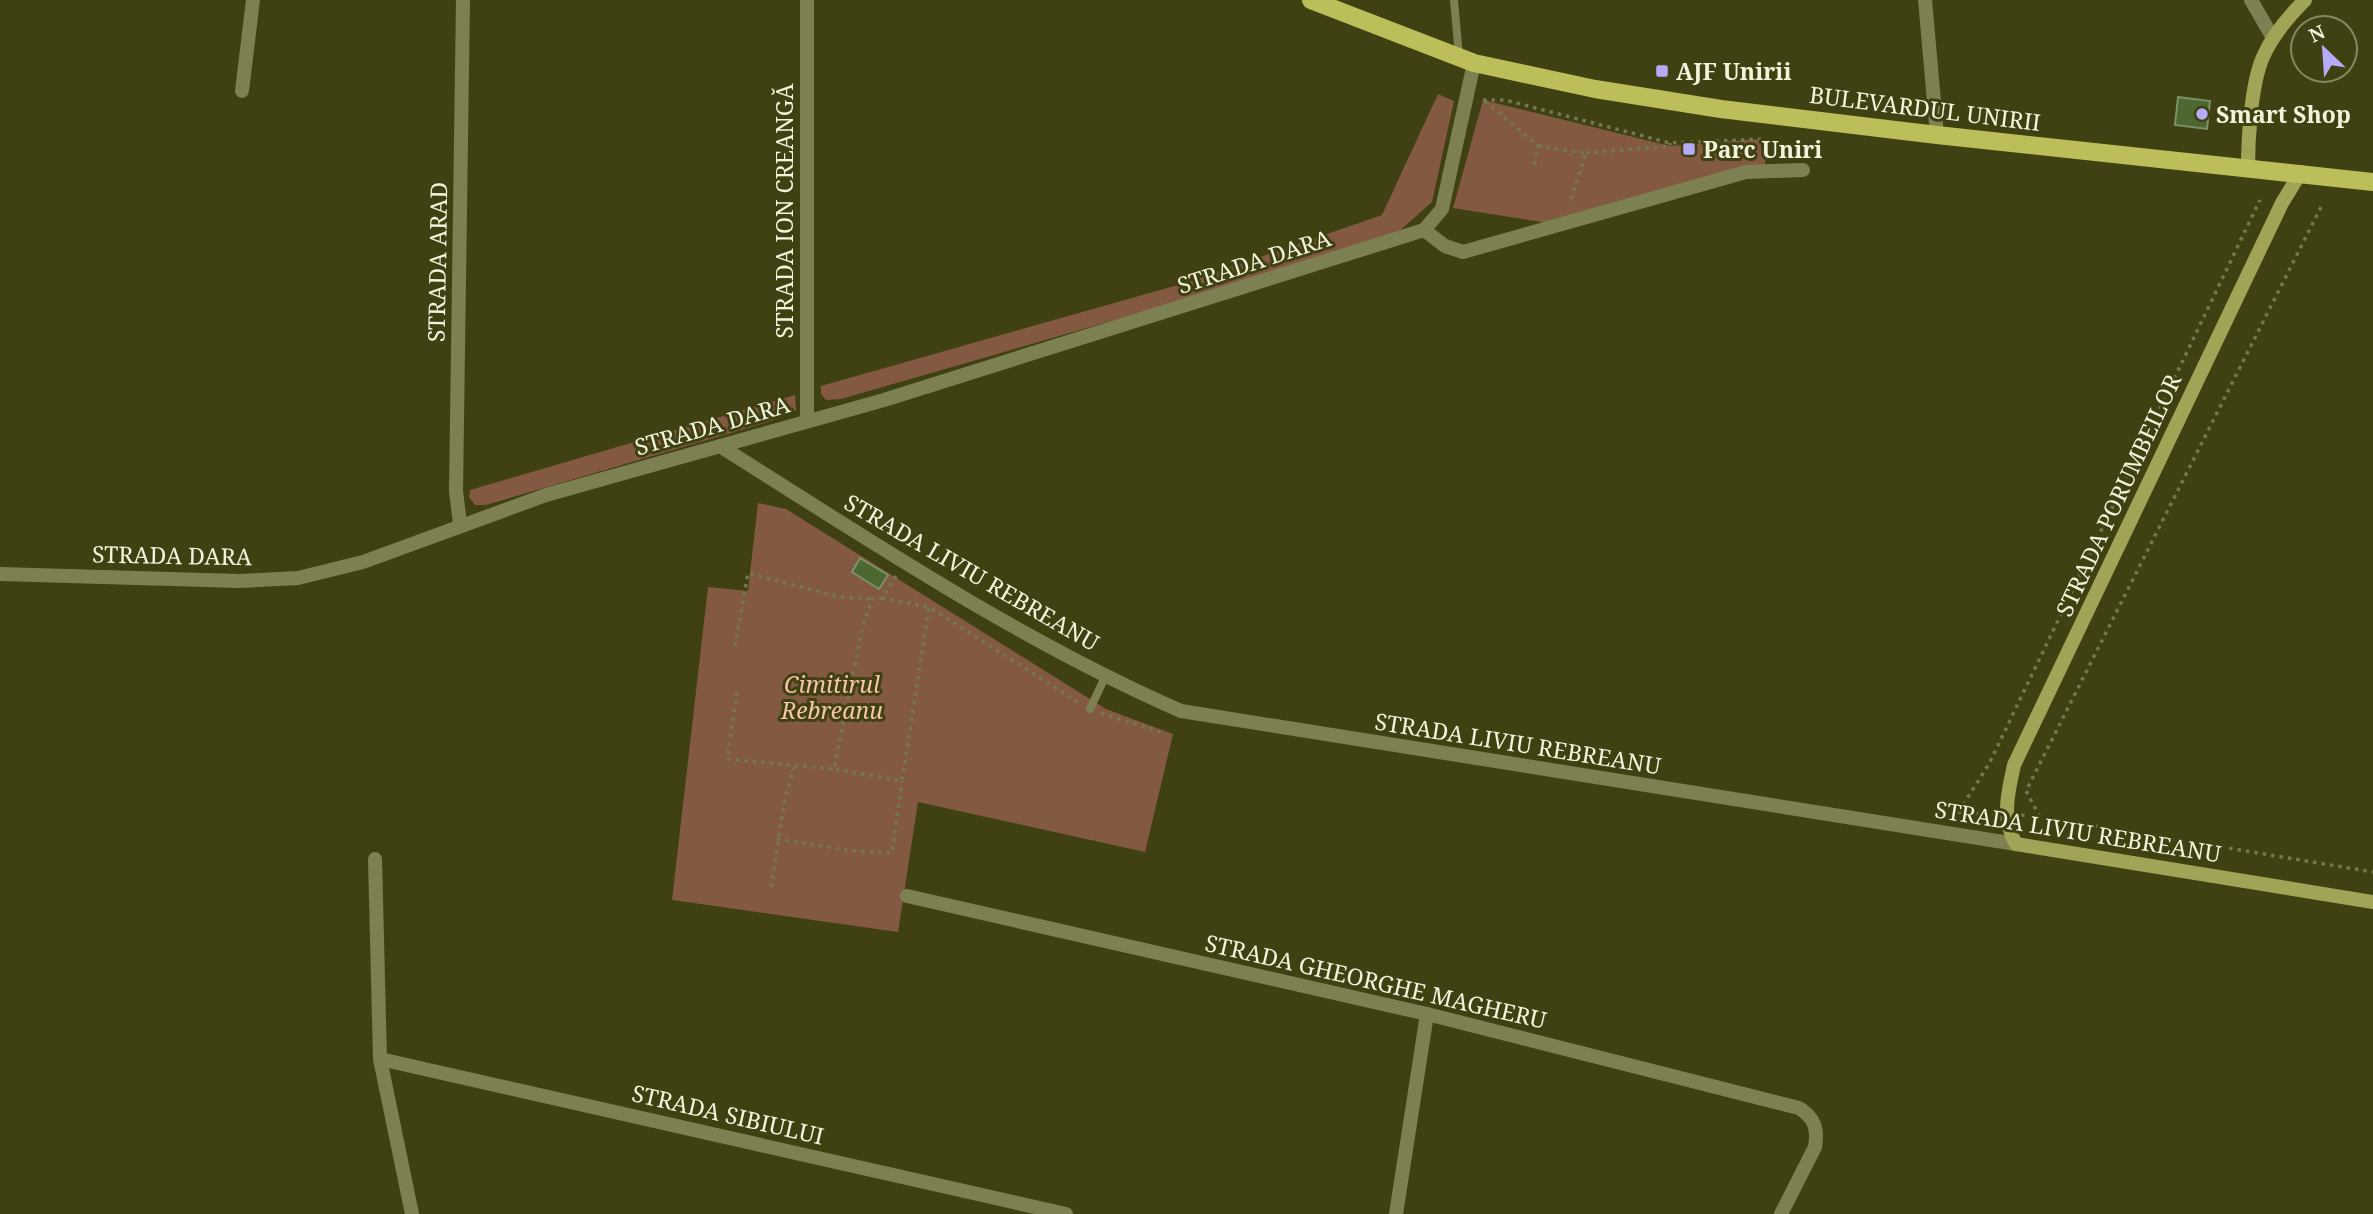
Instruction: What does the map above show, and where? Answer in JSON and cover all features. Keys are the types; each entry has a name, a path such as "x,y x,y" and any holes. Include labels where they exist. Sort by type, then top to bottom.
{"main road":[{"name":"BULEVARDUL UNIRII","path":"1311,0 1466,59 1595,89 1708,107 1937,135 2364,180"},
{"path":"2248,169 2248,138 2262,58 2273,38 2305,0"},
{"name":"STRADA PORUMBEILOR","path":"2016,844 2008,830 2006,814 2014,765 2282,203 2301,172"},
{"name":"STRADA LIVIU REBREANU","path":"2016,844 2373,902"}],"street":[{"path":"242,91 253,0"},
{"name":"STRADA ARAD","path":"460,524 456,491 463,0"},
{"name":"STRADA ION CREANGĂ","path":"807,0 807,421"},
{"path":"1925,0 1937,135"},
{"path":"2250,0 2273,38"},
{"path":"1466,59 1442,209 1424,230 1445,246 1463,252 1746,172 1803,170"},
{"path":"2364,180 2373,172"},
{"name":"STRADA DARA","path":"0,574 239,581 298,578 363,562 460,524 546,495 1113,330 1424,230"},
{"name":"STRADA LIVIU REBREANU","path":"720,446 905,563 1105,677 1181,711 1236,722 2016,844"},
{"path":"375,859 380,1059 412,1214"},
{"name":"STRADA GHEORGHE MAGHERU","path":"907,896 1427,1014 1799,1108 1809,1115 1817,1135 1815,1147 1781,1214"},
{"path":"1396,1214 1427,1014"},
{"name":"STRADA SIBIULUI","path":"380,1059 1066,1214"}],"lane":[{"path":"1454,0 1466,59"},
{"path":"1090,709 1105,677"}],"path":[{"path":"1670,143 1670,146 1586,153 1538,146 1483,100 1504,100 1670,143 1763,139"},
{"path":"1534,167 1538,146"},
{"path":"1569,204 1586,153"},
{"path":"1957,813 1989,764 2260,200"},
{"path":"2321,207 2026,791 2040,817 2373,872"},
{"path":"882,598 905,563"},
{"path":"736,646 748,573 840,597 882,598 929,607 1090,709 1160,732"},
{"path":"834,769 862,629 872,599"},
{"path":"777,839 846,850 892,853 929,607"},
{"path":"737,692 727,759 834,769 902,781"},
{"path":"771,887 777,839 794,767"}],"green space":[{"path":"1438,94 1454,101 1432,202 1397,233 1170,304 841,399 826,400 821,394 821,386 1185,283 1382,215"},
{"path":"1483,100 1670,146 1763,139 1766,170 1560,225 1453,208"},
{"path":"795,395 796,410 768,422 486,505 475,505 469,497 470,490"},
{"name":"Cimitirul Rebreanu","path":"758,503 786,509 1106,709 1173,734 1145,852 918,802 898,932 672,900 708,587 748,591"}],"building":[{"path":"2178,97 2210,101 2207,129 2175,125"},
{"path":"860,558 888,575 879,589 852,572"}],"place":[{"name":"AJF Unirii","path":"1662,71"},
{"name":"Smart Shop","path":"2202,114"},
{"name":"Parc Uniri","path":"1689,149"}]}
